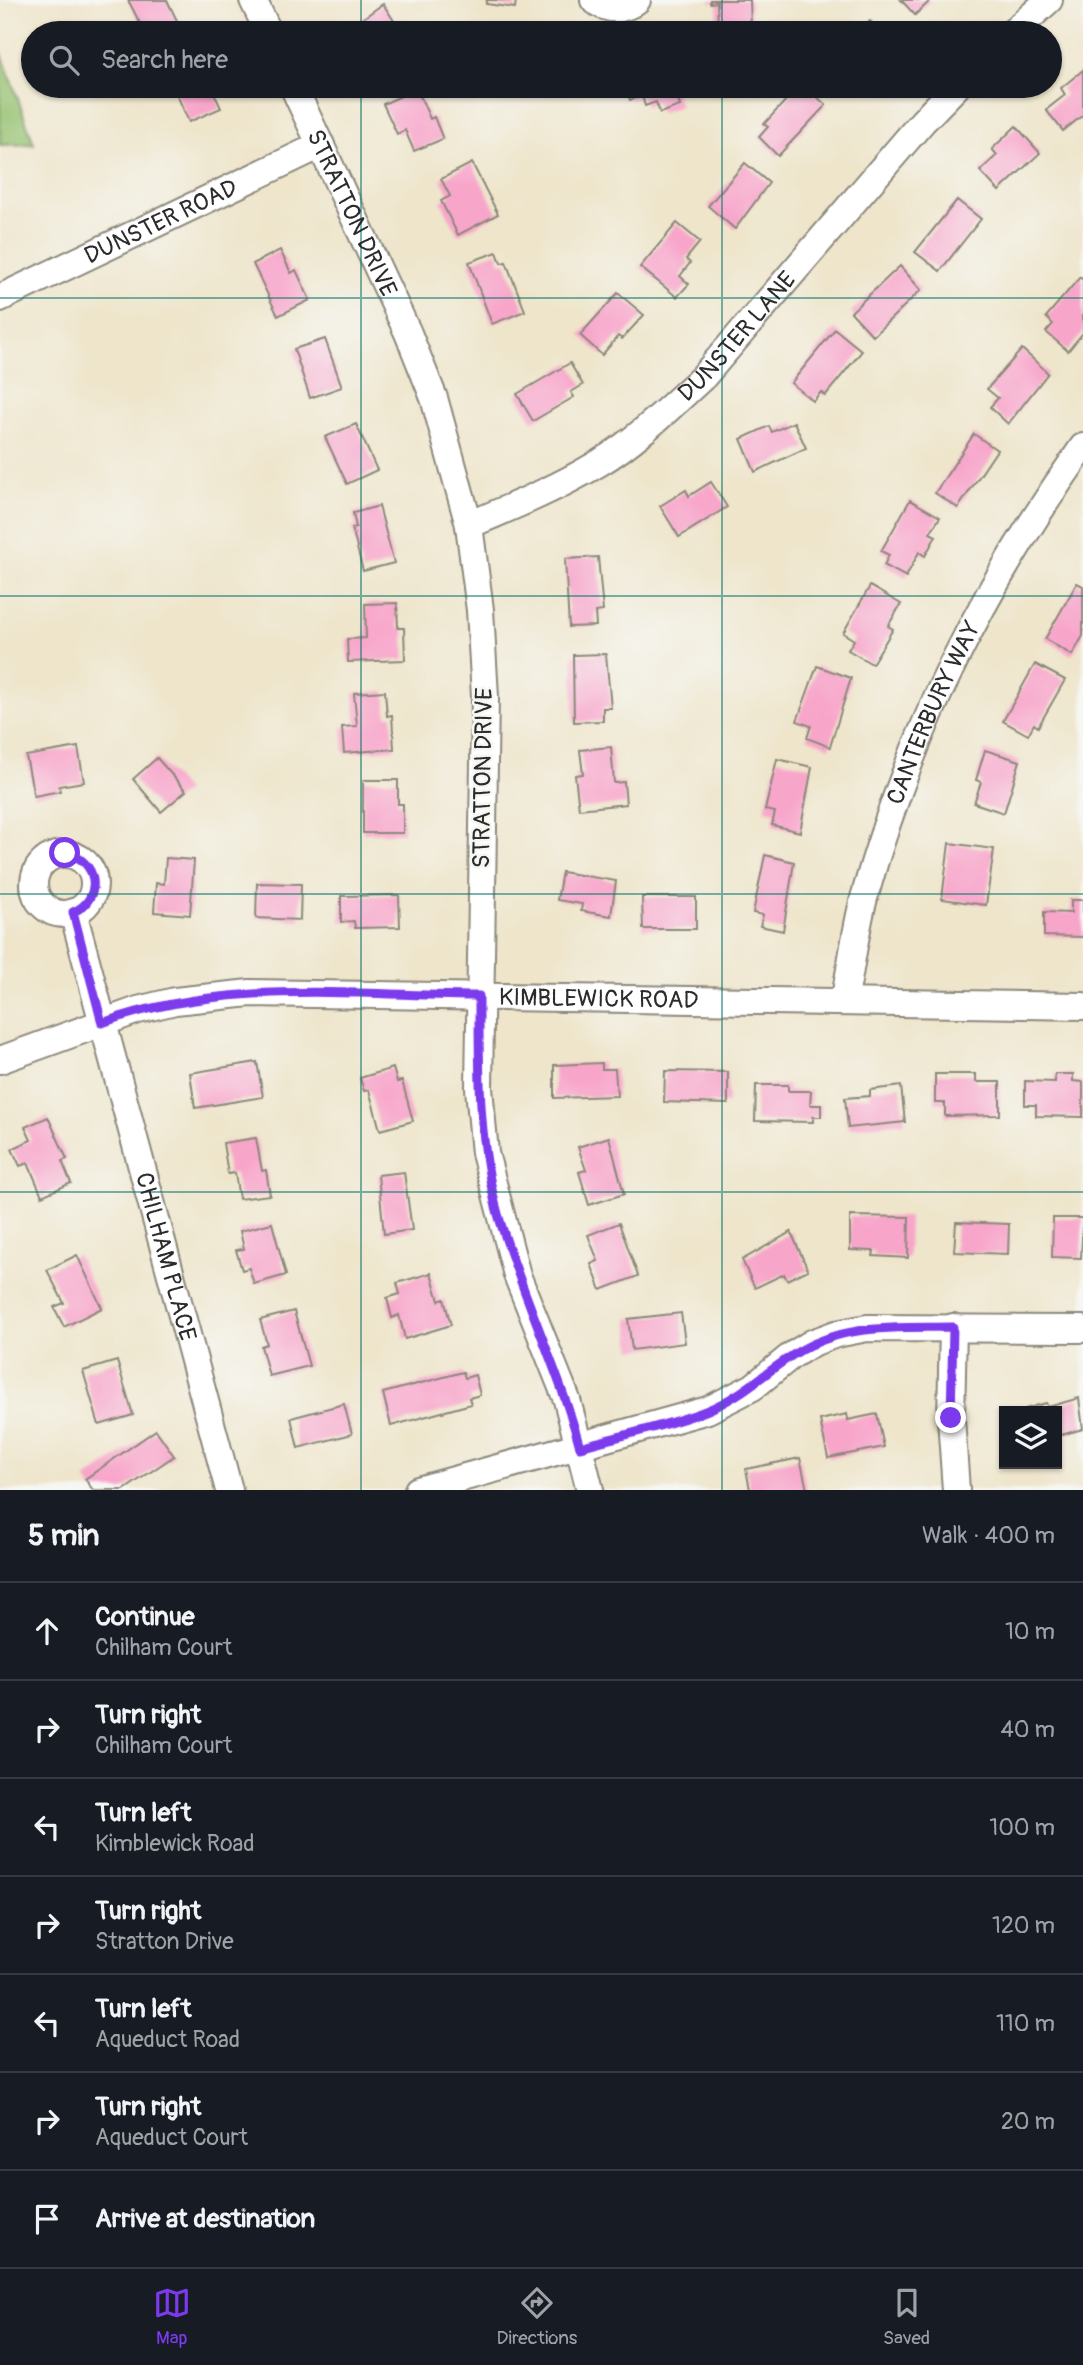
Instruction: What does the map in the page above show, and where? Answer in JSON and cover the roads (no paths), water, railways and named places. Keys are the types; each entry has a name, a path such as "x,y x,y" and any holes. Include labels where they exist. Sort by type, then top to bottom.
{"street":[{"path":"253,0 263,21"},
{"path":"594,0 609,8 622,8 637,0"},
{"path":"1025,21 1049,0"},
{"name":"STRATTON DRIVE","path":"299,98 408,333 434,398 469,525 480,610 485,697 479,996 479,1088 485,1153 517,1275 567,1400 590,1490"},
{"name":"DUNSTER LANE","path":"469,525 533,499 601,461 664,412 702,377 945,98"},
{"name":"DUNSTER ROAD","path":"0,298 321,145"},
{"name":"CANTERBURY WAY","path":"844,1002 867,888 891,807 929,714 955,654 993,586 1083,447"},
{"name":"CHILHAM PLACE","path":"73,912 229,1490"},
{"name":"KIMBLEWICK ROAD","path":"0,1060 138,1010 212,996 479,996 1083,1006"},
{"path":"953,1327 951,1418 957,1490"},
{"path":"418,1490 708,1410 753,1387 802,1350 836,1334 867,1328 1083,1329"}]}
